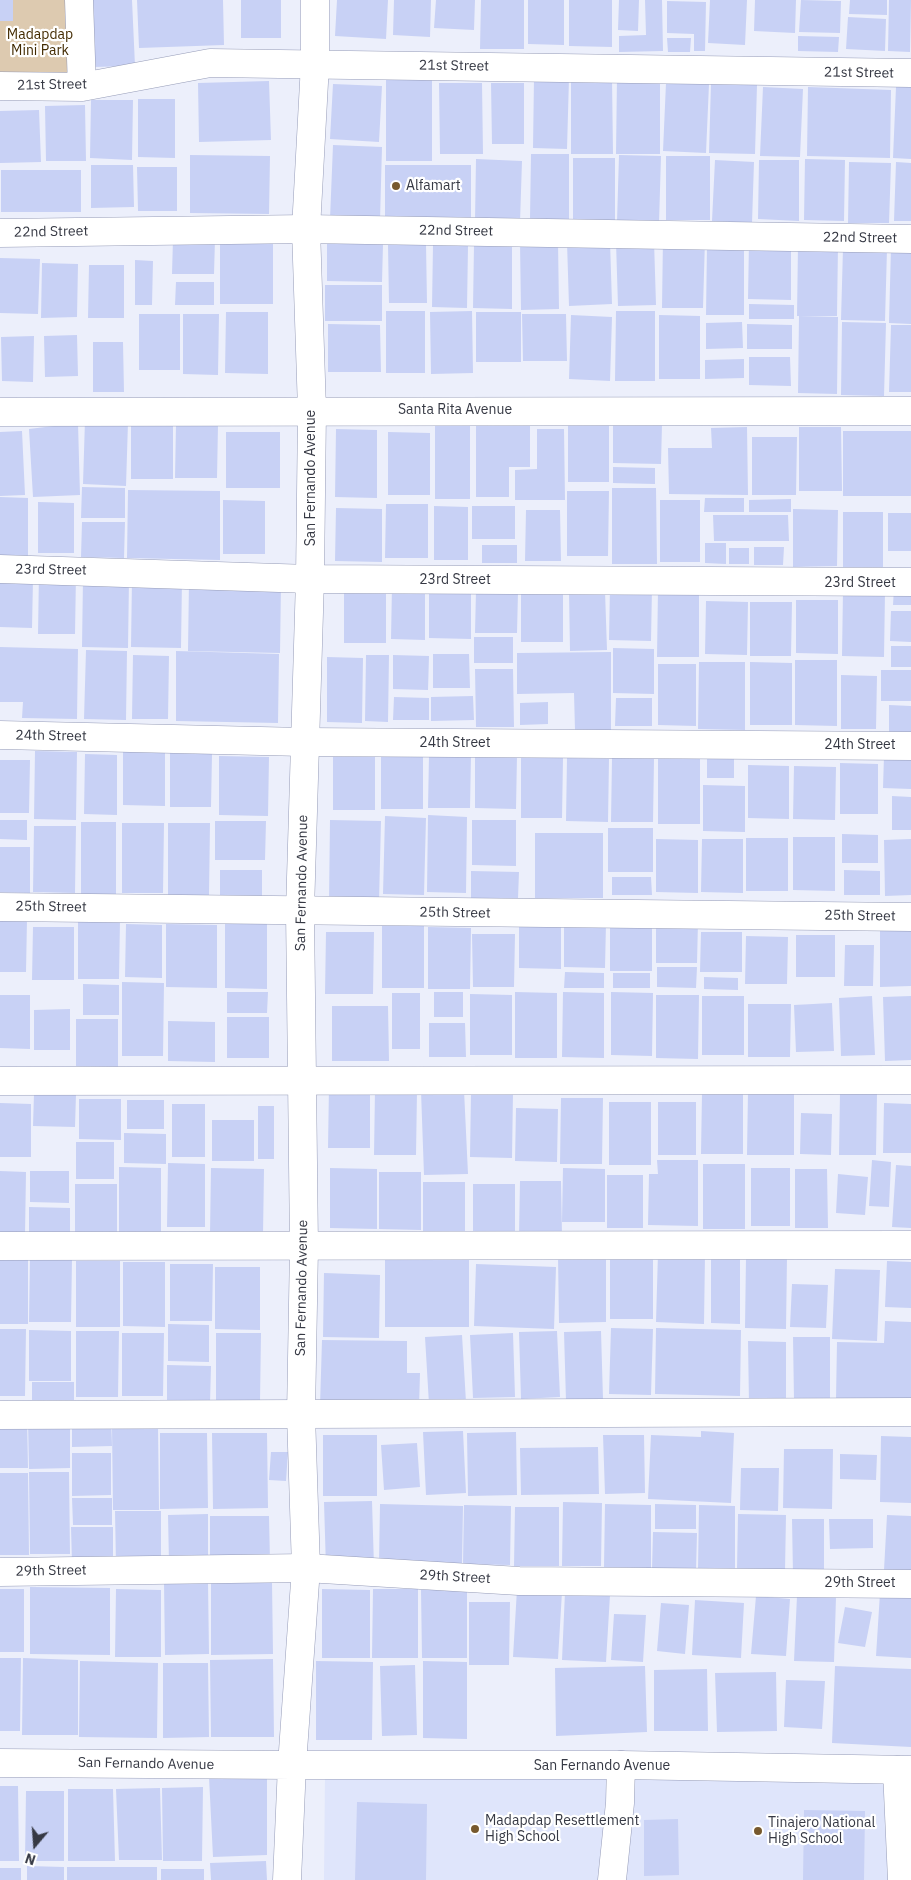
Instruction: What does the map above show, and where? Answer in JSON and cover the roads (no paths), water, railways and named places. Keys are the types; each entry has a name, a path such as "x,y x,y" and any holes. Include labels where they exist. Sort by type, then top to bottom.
{"street":[{"path":"79,0 82,87"},
{"name":"San Fernando Avenue","path":"287,1880 292,1765 306,1568 300,1415 304,1247 300,1082 300,911 310,579 312,410 306,229 315,64 315,0"},
{"name":"21st Street","path":"0,86 82,87 210,63 911,74"},
{"name":"22nd Street","path":"0,233 306,229 911,239"},
{"name":"Santa Rita Avenue","path":"0,412 312,410 911,411"},
{"name":"23rd Street","path":"0,569 310,579 911,582"},
{"name":"24th Street","path":"0,734 304,742 911,746"},
{"name":"25th Street","path":"0,907 911,917"},
{"path":"0,1081 911,1080"},
{"path":"0,1246 911,1246"},
{"path":"0,1414 300,1415 911,1412"},
{"name":"29th Street","path":"0,1572 306,1568 519,1581 911,1584"},
{"name":"San Fernando Avenue","path":"0,1762 292,1765 621,1765 904,1770"},
{"path":"612,1880 620,1803 621,1765"},
{"path":"902,1880 904,1770"}],"place":[{"name":"Alfamart","path":"396,186"},
{"name":"Madapdap Resettlement High School","path":"475,1829"},
{"name":"Tinajero National High School","path":"758,1831"}],"park label":[{"name":"Madapdap Mini Park","path":"40,43"}]}
